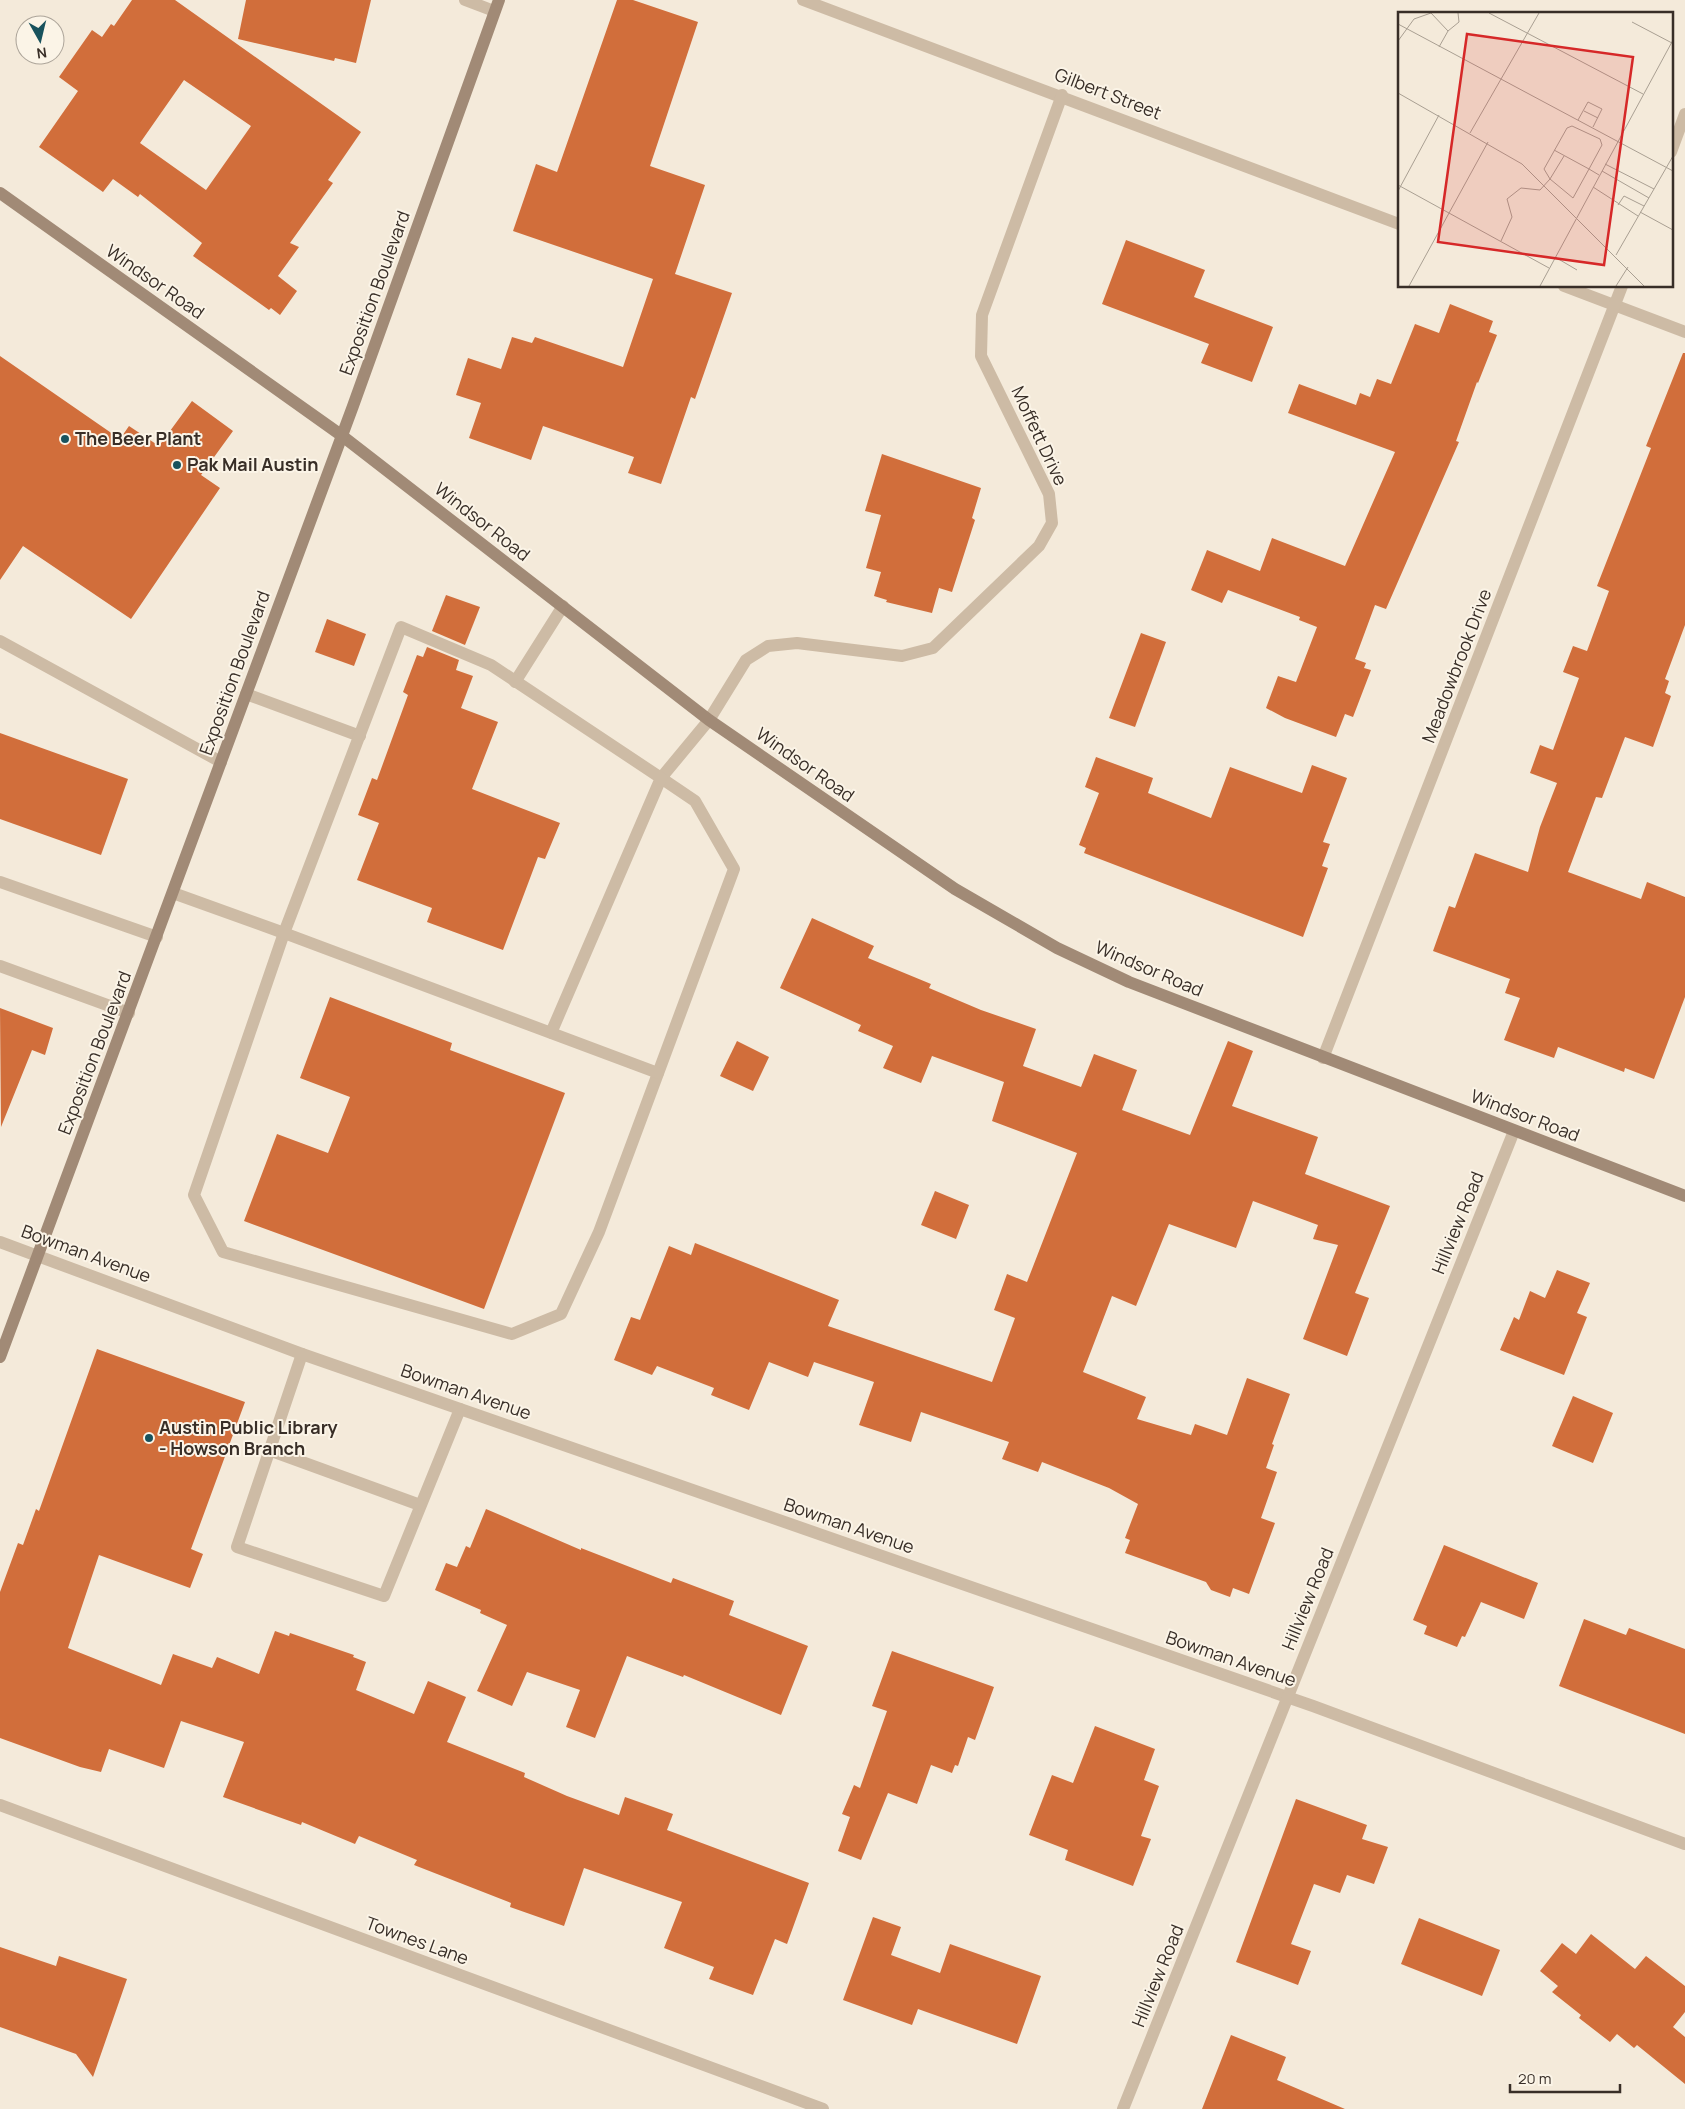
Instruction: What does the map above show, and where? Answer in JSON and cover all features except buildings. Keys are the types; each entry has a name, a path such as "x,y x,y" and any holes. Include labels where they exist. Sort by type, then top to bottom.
{"street":[{"path":"465,0 497,6"},
{"name":"Gilbert Street","path":"803,0 1398,224"},
{"name":"Exposition Boulevard","path":"0,1357 157,937 497,6"},
{"name":"Moffett Drive","path":"550,1032 661,778 709,720 746,660 768,646 797,643 902,656 933,648 1039,546 1052,523 1049,494 981,356 982,315 1062,96"},
{"path":"1672,149 1685,114"},
{"name":"Windsor Road","path":"0,194 341,435 709,720 955,889 1057,948 1129,982 1685,1196"},
{"path":"1569,288 1685,332"},
{"name":"Meadowbrook Drive","path":"1323,1058 1621,288"},
{"path":"515,682 564,606"},
{"path":"401,627 491,665 515,682 695,801 734,869 599,1232 561,1314 512,1334 223,1252 194,1196 284,933 401,627"},
{"path":"0,641 221,762"},
{"path":"246,694 360,736"},
{"path":"0,882 157,937"},
{"path":"173,892 658,1073"},
{"path":"0,966 129,1013"},
{"name":"Hillview Road","path":"1123,2109 1514,1131"},
{"name":"Bowman Avenue","path":"0,1242 302,1354 1288,1697 1685,1844"},
{"path":"302,1354 237,1547 384,1596 460,1408"},
{"path":"269,1450 420,1505"},
{"name":"Townes Lane","path":"0,1805 823,2109"}],"place":[{"name":"The Beer Plant","path":"65,439"},
{"name":"Pak Mail Austin","path":"177,465"},
{"name":"Austin Public Library - Howson Branch","path":"149,1438"}]}
